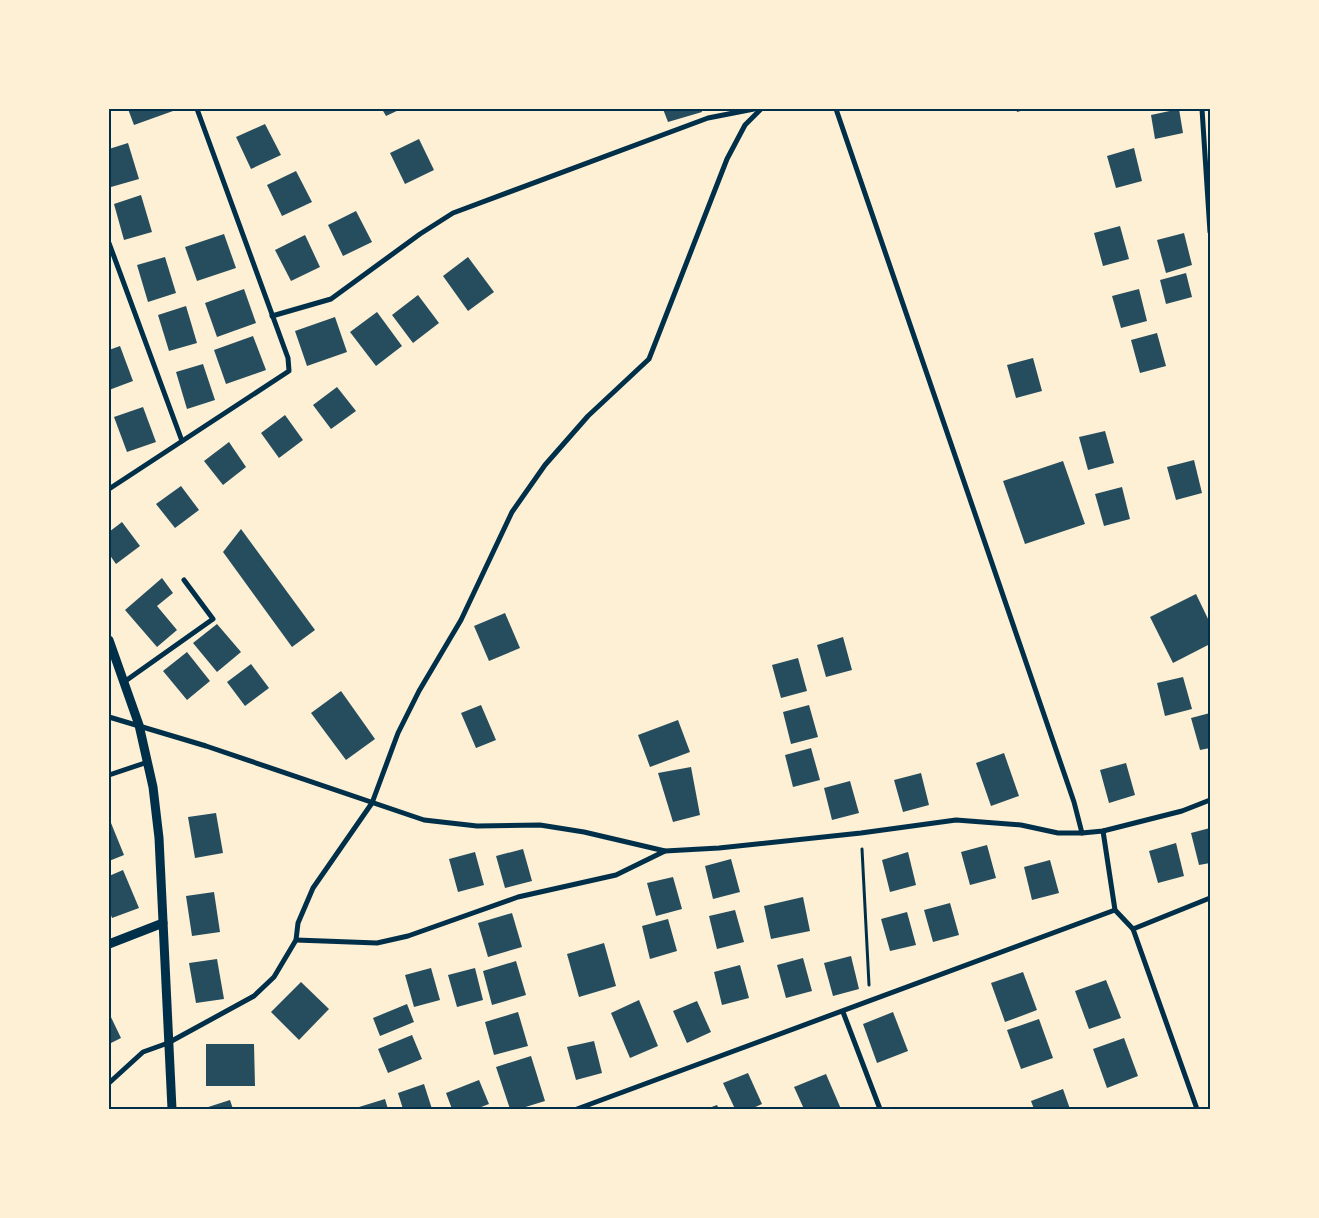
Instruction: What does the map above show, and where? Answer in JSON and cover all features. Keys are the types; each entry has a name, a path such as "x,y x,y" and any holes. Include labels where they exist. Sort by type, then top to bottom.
{"street":[{"path":"109,489 289,371 288,358 197,109"},
{"path":"272,316 331,299 420,234 453,213 708,118 754,109"},
{"path":"109,1083 143,1052 168,1043 254,996 274,977 296,940 298,923 313,888 372,803 398,733 419,691 461,620 512,512 545,465 588,416 649,359 727,159 745,125 761,109"},
{"path":"836,109 1074,802 1082,834"},
{"path":"1202,109 1210,232"},
{"path":"109,243 182,441"},
{"path":"124,682 213,619 184,580"},
{"path":"109,640 139,725 148,762 160,838 172,1109"},
{"path":"109,717 139,725 424,820 476,826 540,825 584,832 665,851 719,848 861,833 956,820 1021,825 1058,833 1082,834 1103,831 1182,811 1210,800"},
{"path":"109,775 148,762"},
{"path":"1103,831 1115,910 1133,929 1197,1109"},
{"path":"296,940 377,943 400,937 518,896 616,875 665,851"},
{"path":"1133,929 1210,898"},
{"path":"577,1109 869,1003 1115,910"},
{"path":"109,944 163,923"},
{"path":"843,1012 880,1109"}],"path":[{"path":"861,833 869,1003"}],"building":[{"path":"128,109 172,109 173,111 134,125"},
{"path":"382,109 401,109 386,116"},
{"path":"663,109 701,109 702,112 668,122"},
{"path":"1016,109 1028,109 1017,112"},
{"path":"1179,109 1183,133 1155,139 1151,115"},
{"path":"265,124 281,155 251,169 236,137"},
{"path":"419,139 434,170 405,184 390,153"},
{"path":"128,143 139,179 111,187 109,179 109,149"},
{"path":"1134,148 1142,181 1116,188 1107,156"},
{"path":"296,171 312,202 282,216 267,185"},
{"path":"141,195 152,232 124,240 114,204"},
{"path":"356,211 372,242 343,256 328,225"},
{"path":"1120,226 1129,259 1103,266 1094,233"},
{"path":"1184,233 1192,265 1166,273 1157,240"},
{"path":"224,234 236,268 197,281 185,247"},
{"path":"305,235 320,267 291,281 275,250"},
{"path":"165,257 176,293 148,302 137,265"},
{"path":"468,257 494,292 468,311 443,276"},
{"path":"1186,273 1192,297 1166,304 1160,280"},
{"path":"244,289 256,323 217,337 205,303"},
{"path":"1139,289 1147,321 1121,328 1112,296"},
{"path":"418,295 439,323 413,343 392,315"},
{"path":"186,306 197,343 169,351 158,315"},
{"path":"377,312 402,346 376,366 350,332"},
{"path":"335,317 347,352 307,366 295,331"},
{"path":"1157,333 1166,366 1140,373 1131,340"},
{"path":"253,336 266,370 226,384 214,350"},
{"path":"120,346 133,381 109,390 109,350"},
{"path":"1033,358 1042,391 1016,398 1007,365"},
{"path":"203,364 215,400 187,409 176,372"},
{"path":"337,387 356,411 331,429 313,405"},
{"path":"143,407 156,442 127,452 114,417"},
{"path":"285,415 303,440 279,458 261,433"},
{"path":"1105,431 1114,463 1088,470 1079,437"},
{"path":"229,442 246,467 223,485 204,461"},
{"path":"1194,460 1202,493 1176,500 1167,467"},
{"path":"1063,461 1085,524 1025,544 1003,481"},
{"path":"181,486 199,510 175,528 156,504"},
{"path":"1122,487 1130,519 1104,526 1095,494"},
{"path":"122,522 140,546 116,564 109,554 109,532"},
{"path":"241,529 315,630 292,647 223,552"},
{"path":"162,578 173,593 157,606 177,630 157,647 125,610"},
{"path":"1196,594 1210,623 1210,644 1173,663 1150,617"},
{"path":"505,613 520,648 489,661 474,626"},
{"path":"217,624 241,652 217,672 193,643"},
{"path":"843,637 852,670 826,677 817,645"},
{"path":"187,652 210,681 187,700 163,671"},
{"path":"798,658 807,691 781,698 772,665"},
{"path":"251,664 269,688 245,706 227,682"},
{"path":"1183,677 1192,709 1165,716 1157,683"},
{"path":"341,691 375,739 346,760 311,713"},
{"path":"481,705 496,740 476,748 461,713"},
{"path":"809,705 818,737 791,744 783,712"},
{"path":"1210,713 1210,748 1200,750 1191,718"},
{"path":"678,720 690,752 650,767 638,735"},
{"path":"811,748 820,780 793,787 785,755"},
{"path":"1004,753 1019,796 991,806 976,763"},
{"path":"1126,763 1135,795 1109,803 1100,770"},
{"path":"691,767 700,815 673,822 658,773"},
{"path":"921,773 929,805 903,812 894,780"},
{"path":"850,781 859,813 832,820 824,788"},
{"path":"216,813 223,853 195,858 188,817"},
{"path":"109,818 124,855 109,861"},
{"path":"1210,828 1210,863 1199,865 1191,833"},
{"path":"1176,843 1184,876 1158,883 1149,851"},
{"path":"987,845 996,878 970,885 961,852"},
{"path":"523,849 532,881 505,888 496,856"},
{"path":"475,852 484,885 458,892 449,859"},
{"path":"908,852 916,885 890,892 882,860"},
{"path":"731,859 740,892 713,899 705,866"},
{"path":"1050,860 1059,893 1032,900 1024,867"},
{"path":"123,870 139,908 112,918 109,910 109,876"},
{"path":"673,877 682,909 656,916 647,883"},
{"path":"214,892 220,932 192,936 186,896"},
{"path":"803,897 810,931 771,939 764,906"},
{"path":"950,903 959,935 933,942 924,910"},
{"path":"735,910 744,942 717,949 709,916"},
{"path":"907,912 916,945 890,951 881,919"},
{"path":"512,913 522,947 488,957 478,923"},
{"path":"668,919 677,951 650,959 642,926"},
{"path":"604,943 616,986 579,997 567,954"},
{"path":"851,956 859,989 833,996 824,963"},
{"path":"803,958 812,991 786,998 777,965"},
{"path":"217,959 224,999 196,1003 189,963"},
{"path":"516,961 526,995 492,1005 483,971"},
{"path":"740,965 749,998 722,1005 714,972"},
{"path":"431,968 440,1000 414,1007 405,975"},
{"path":"475,968 483,1000 457,1007 448,975"},
{"path":"1023,972 1037,1010 1005,1022 991,983"},
{"path":"1106,980 1121,1018 1089,1029 1075,991"},
{"path":"301,982 329,1009 299,1040 271,1012"},
{"path":"639,1000 658,1046 630,1058 611,1013"},
{"path":"697,1001 711,1032 687,1043 673,1011"},
{"path":"407,1004 414,1022 380,1036 373,1018"},
{"path":"518,1012 528,1046 494,1055 485,1022"},
{"path":"893,1012 908,1051 877,1063 863,1024"},
{"path":"109,1013 121,1038 109,1044"},
{"path":"1039,1019 1053,1058 1021,1069 1007,1030"},
{"path":"412,1035 422,1059 388,1073 378,1049"},
{"path":"1124,1038 1138,1076 1107,1088 1093,1049"},
{"path":"594,1041 602,1073 576,1080 567,1047"},
{"path":"206,1044 254,1044 255,1086 206,1086"},
{"path":"531,1056 545,1101 519,1109 510,1109 496,1067"},
{"path":"748,1073 762,1104 751,1109 735,1109 723,1083"},
{"path":"826,1074 841,1109 804,1109 794,1087"},
{"path":"479,1080 489,1104 476,1109 452,1109 446,1093"},
{"path":"424,1084 432,1109 403,1109 398,1093"},
{"path":"1063,1089 1070,1109 1034,1109 1031,1101"},
{"path":"385,1099 388,1109 360,1109 359,1107"},
{"path":"230,1100 233,1109 202,1109"},
{"path":"717,1105 719,1109 706,1109"}]}
